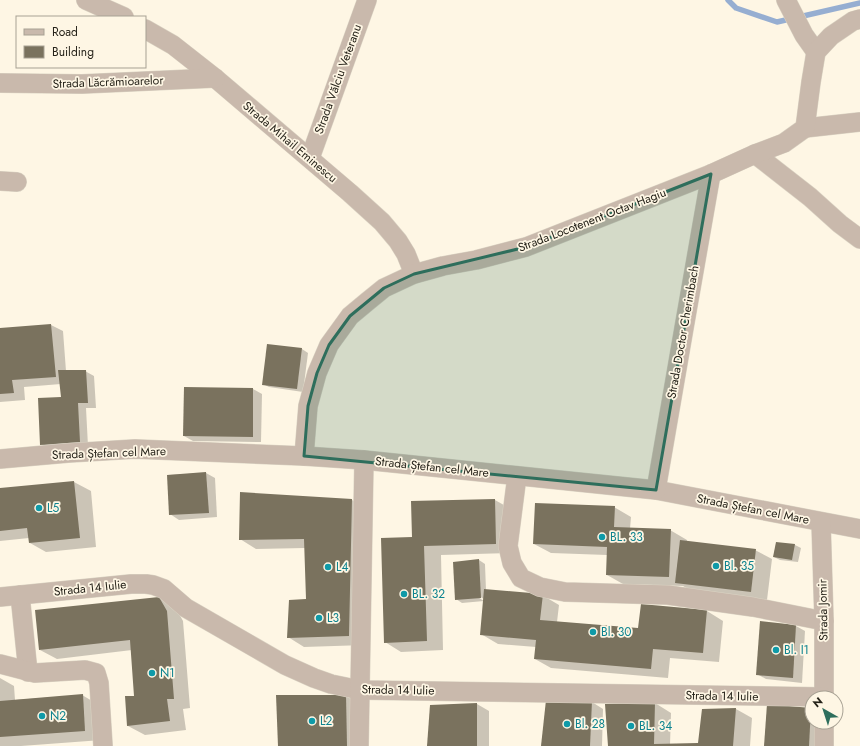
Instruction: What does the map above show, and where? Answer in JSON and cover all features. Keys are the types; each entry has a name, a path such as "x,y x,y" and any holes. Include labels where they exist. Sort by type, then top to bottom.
{"street":[{"path":"86,0 122,16"},
{"name":"Strada Vălciu Veteranu","path":"310,158 366,0"},
{"path":"786,0 804,35 816,52"},
{"path":"860,19 853,21 831,36 816,52 806,128 860,122"},
{"name":"Strada Mihail Eminescu","path":"146,30 173,45 215,78 350,192 382,222 398,241 406,254 414,274"},
{"name":"Strada Lăcrămioarelor","path":"0,83 82,84 215,78"},
{"name":"Strada Locotenent Octav Hagiu","path":"304,456 308,406 317,373 329,345 350,316 384,288 414,274 526,247 711,174 755,154 784,143 806,128"},
{"path":"755,154 860,239"},
{"name":"Strada Doctor Cherimbach","path":"656,490 711,174"},
{"name":"Strada Ștefan cel Mare","path":"0,459 135,449 364,460 656,490 860,529"},
{"path":"359,746 364,460"},
{"path":"517,476 508,546 512,563 521,578 527,581 540,587 565,592 668,595 753,607 824,621"},
{"name":"Strada Jomir","path":"821,522 824,621 824,690"},
{"name":"Strada 14 Iulie","path":"0,596 131,584 153,585 164,589 186,608 285,665 331,684 360,690 804,698"},
{"path":"20,595 28,672"},
{"path":"0,664 35,673 85,670 96,673 99,683 103,746"},
{"path":"824,730 824,746"}],"highlighted area":[{"path":"711,174 656,490 304,456 308,406 317,373 329,345 350,316 384,288 414,274 526,247"}],"building":[{"path":"51,324 56,377 12,380 14,393 0,394 0,328"},
{"path":"267,344 302,348 297,389 262,385"},
{"path":"58,370 86,370 88,403 78,403 80,442 40,445 38,398 61,397"},
{"path":"184,387 253,388 253,437 183,436"},
{"path":"206,472 209,513 169,515 167,475"},
{"name":"L5","path":"74,481 80,538 29,543 27,528 0,531 0,488"},
{"name":"L4","path":"240,492 352,499 349,636 287,638 289,600 306,599 304,539 239,540"},
{"name":"BL. 32","path":"495,499 496,544 424,546 427,641 384,643 381,538 412,537 411,501"},
{"name":"BL. 33","path":"535,503 615,506 614,527 671,529 669,577 606,575 607,547 533,544"},
{"name":"Bl. 35","path":"680,540 756,549 751,592 675,583"},
{"path":"776,542 795,544 792,560 773,557"},
{"path":"479,559 481,598 455,600 453,562"},
{"name":"Bl. 30","path":"484,589 543,594 540,620 638,628 641,604 707,610 703,653 653,649 651,669 534,659 536,640 480,635"},
{"name":"N1","path":"159,597 167,611 174,699 167,699 170,721 127,726 125,696 134,696 130,640 39,650 35,610"},
{"name":"Bl. I1","path":"760,621 796,625 793,678 756,675"},
{"name":"N2","path":"83,694 85,731 0,737 0,701"},
{"name":"L2","path":"276,695 346,695 347,746 278,746"},
{"name":"Bl. 28","path":"546,700 592,701 590,746 541,746"},
{"name":"BL. 34","path":"655,702 654,744 698,743 702,709 736,708 733,746 608,746 605,704"},
{"path":"477,703 477,746 427,746 430,705"},
{"path":"767,704 804,707 804,730 810,730 809,746 764,746"}],"waterway":[{"path":"728,0 736,8 777,22 860,3"}],"place":[{"name":"L5","path":"39,508"},
{"name":"BL. 33","path":"602,537"},
{"name":"Bl. 35","path":"716,566"},
{"name":"L4","path":"328,567"},
{"name":"BL. 32","path":"404,594"},
{"name":"L3","path":"319,618"},
{"name":"Bl. 30","path":"593,632"},
{"name":"Bl. I1","path":"776,650"},
{"name":"N1","path":"152,673"},
{"name":"N2","path":"42,716"},
{"name":"L2","path":"312,721"},
{"name":"Bl. 28","path":"567,724"},
{"name":"BL. 34","path":"631,726"}]}
